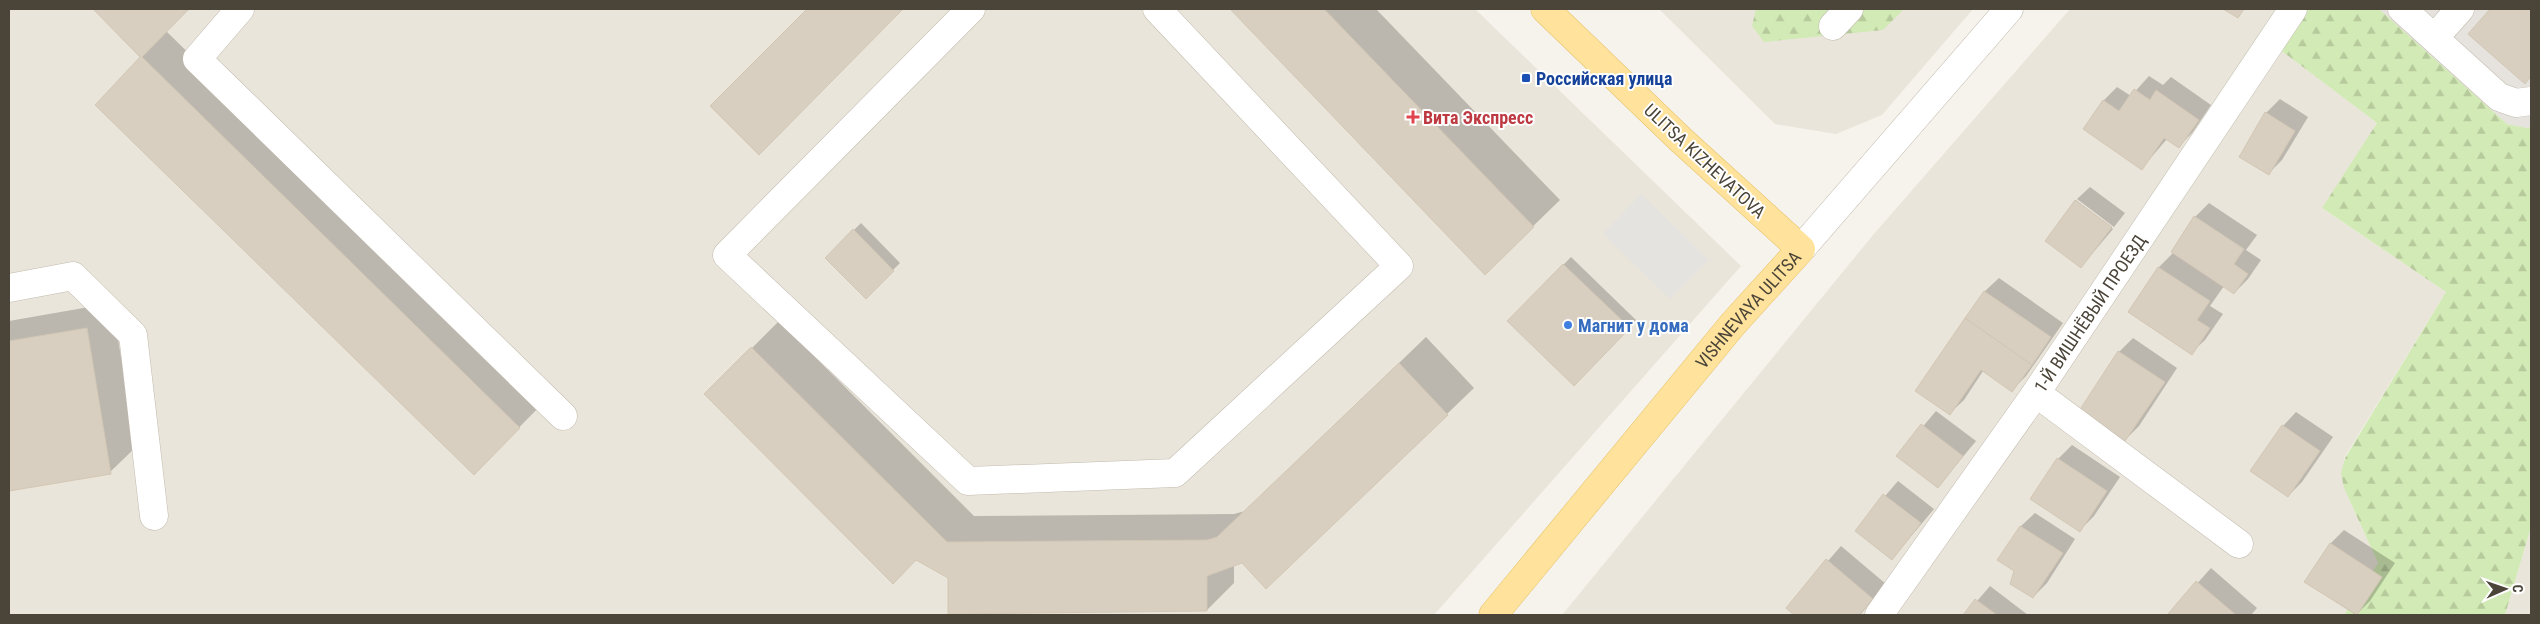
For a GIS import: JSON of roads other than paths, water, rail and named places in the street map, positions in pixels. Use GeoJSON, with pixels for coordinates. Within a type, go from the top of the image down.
{"type":"FeatureCollection","features":[{"type":"Feature","properties":{"kind":"main road","name":"ULITSA KIZHEVATOVA"},"geometry":{"type":"LineString","coordinates":[[1545,9],[1680,139],[1801,249]]}},
{"type":"Feature","properties":{"kind":"main road","name":"VISHNEVAYA ULITSA"},"geometry":{"type":"LineString","coordinates":[[1493,615],[1733,324],[1801,249]]}},
{"type":"Feature","properties":{"kind":"street"},"geometry":{"type":"LineString","coordinates":[[240,9],[198,59],[563,416]]}},
{"type":"Feature","properties":{"kind":"street"},"geometry":{"type":"LineString","coordinates":[[971,9],[727,255],[968,481],[1175,474],[1399,266],[1157,9]]}},
{"type":"Feature","properties":{"kind":"street","name":"VISHNEVAYA ULITSA"},"geometry":{"type":"LineString","coordinates":[[1801,249],[2009,9]]}},
{"type":"Feature","properties":{"kind":"street","name":"1-Й ВИШНЁВЫЙ ПРОЕЗД"},"geometry":{"type":"LineString","coordinates":[[1879,615],[2036,393],[2293,9]]}},
{"type":"Feature","properties":{"kind":"street"},"geometry":{"type":"LineString","coordinates":[[2402,9],[2499,97],[2516,103],[2531,101]]}},
{"type":"Feature","properties":{"kind":"street"},"geometry":{"type":"LineString","coordinates":[[2435,37],[2460,9]]}},
{"type":"Feature","properties":{"kind":"street"},"geometry":{"type":"LineString","coordinates":[[9,288],[73,276],[133,335],[154,516]]}},
{"type":"Feature","properties":{"kind":"street"},"geometry":{"type":"LineString","coordinates":[[2036,393],[2240,544]]}},
{"type":"Feature","properties":{"kind":"place","name":"Российская улица"},"geometry":{"type":"Point","coordinates":[1526,78]}},
{"type":"Feature","properties":{"kind":"place","name":"Вита Экспресс"},"geometry":{"type":"Point","coordinates":[1413,117]}},
{"type":"Feature","properties":{"kind":"place","name":"Магнит у дома"},"geometry":{"type":"Point","coordinates":[1568,325]}}]}
